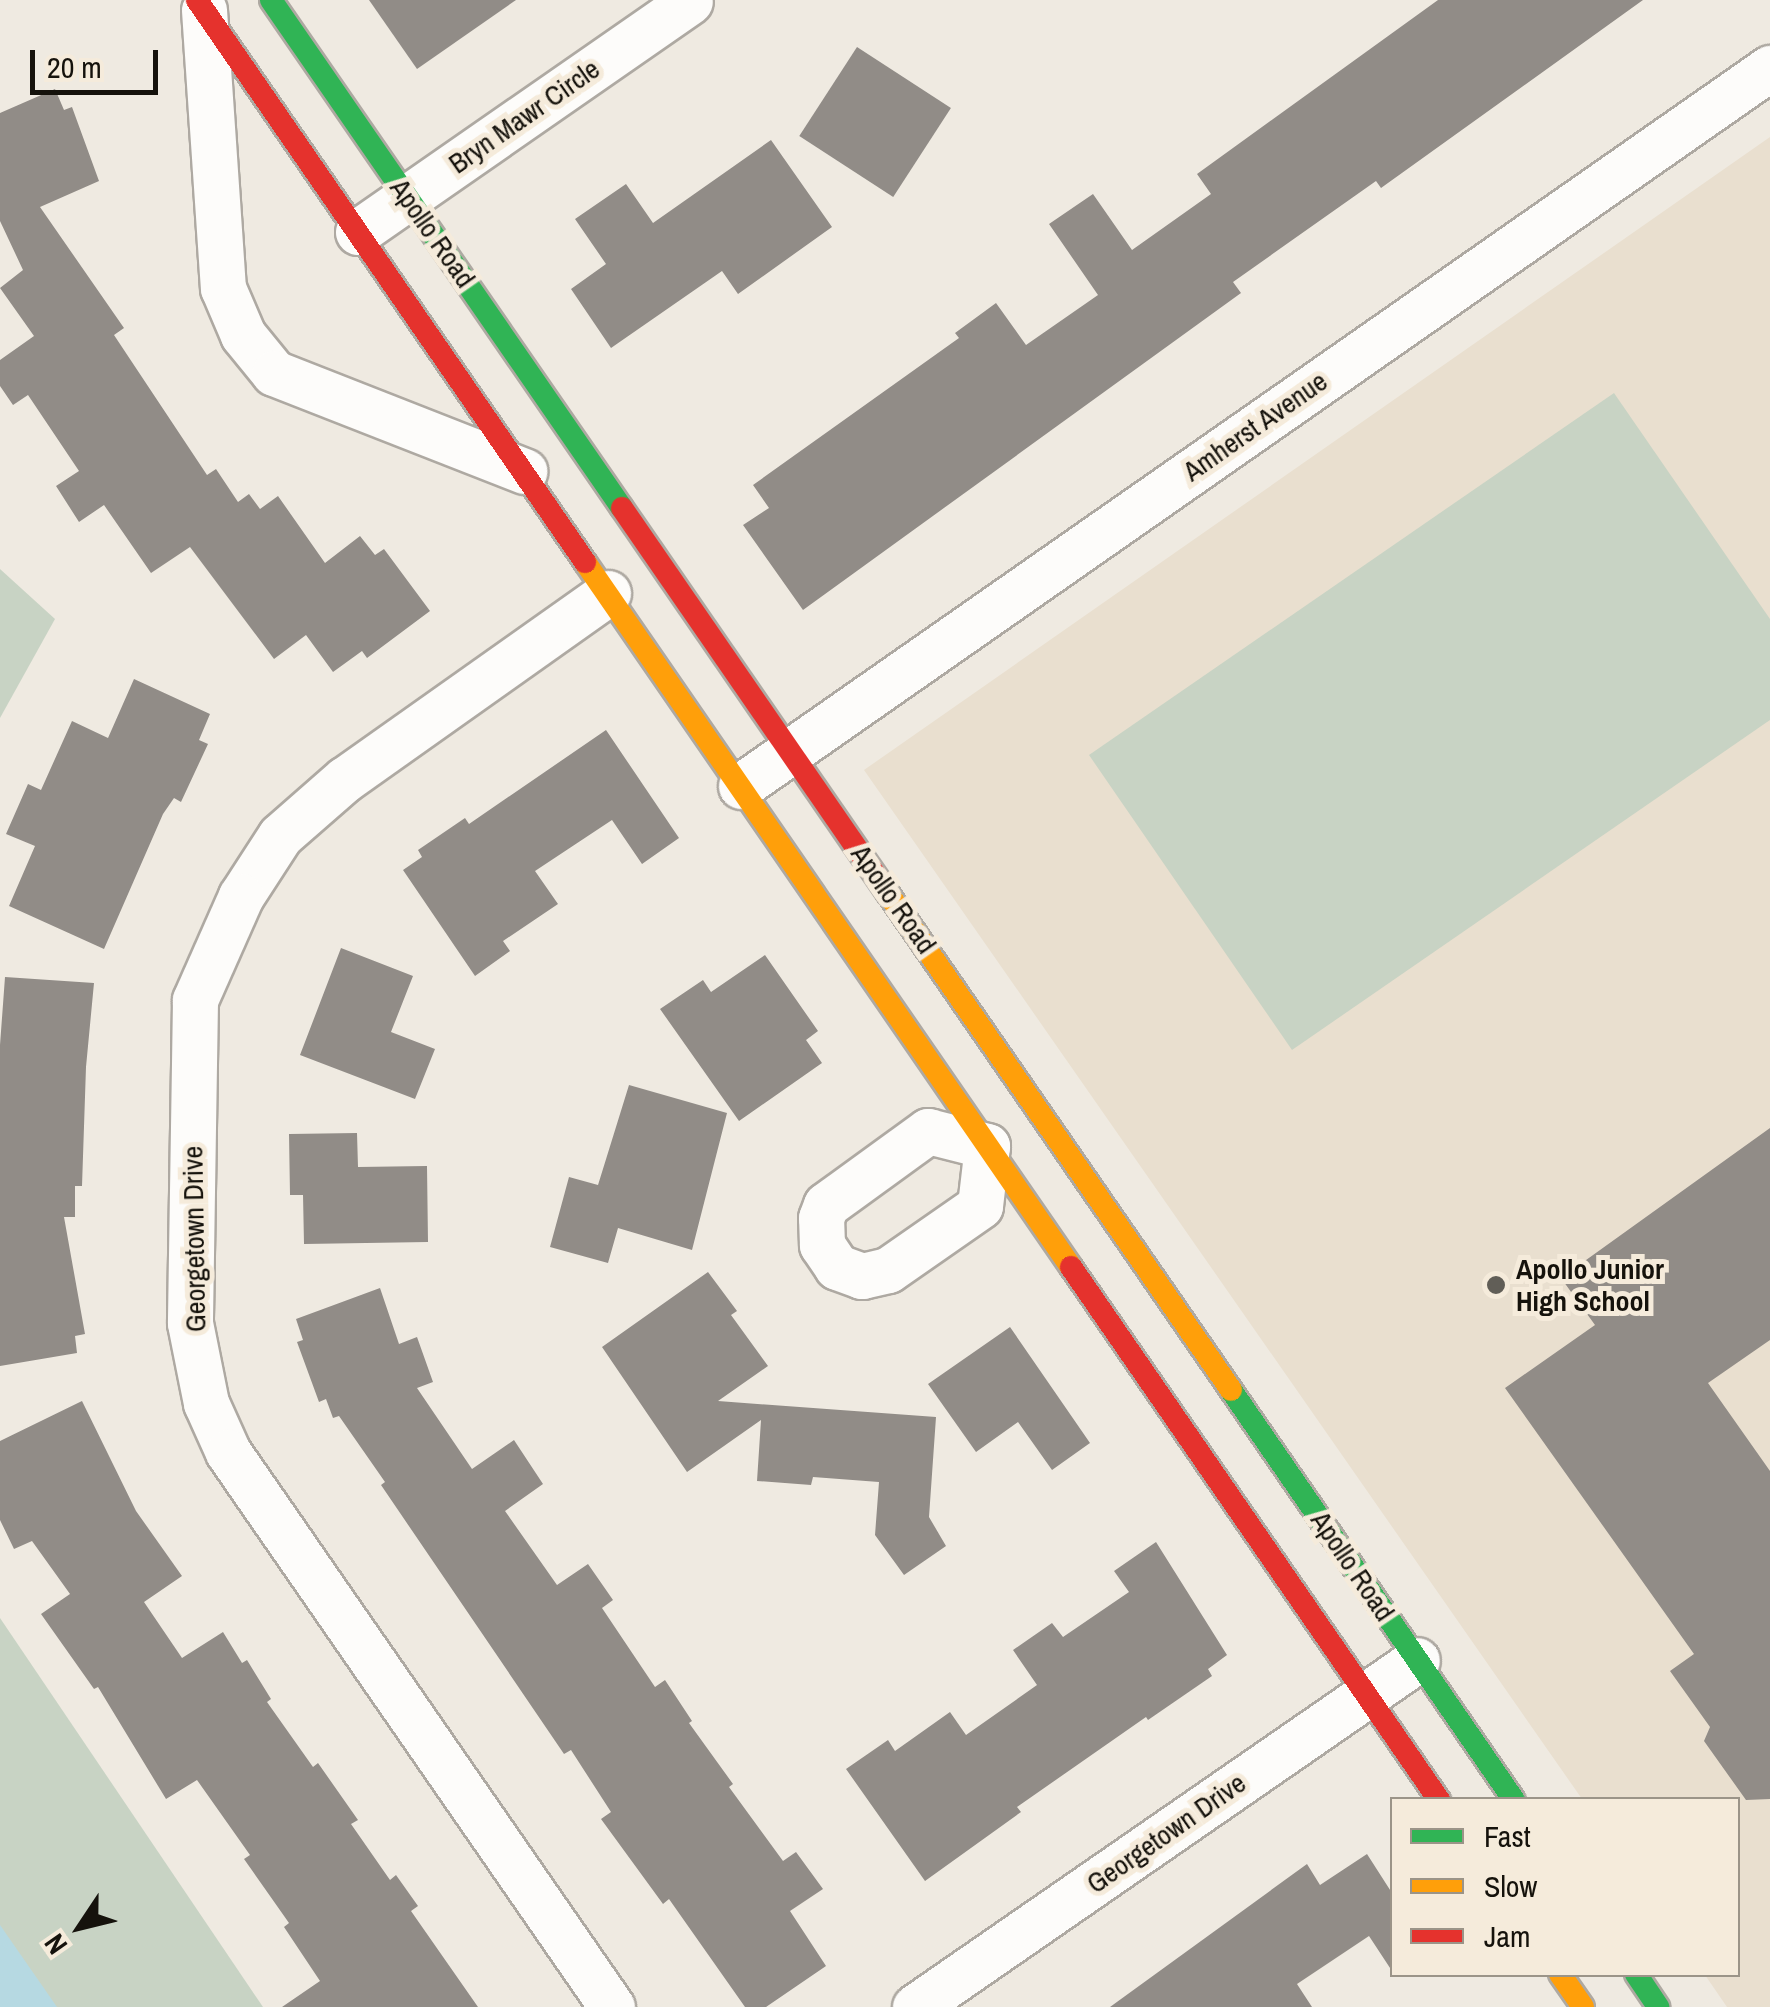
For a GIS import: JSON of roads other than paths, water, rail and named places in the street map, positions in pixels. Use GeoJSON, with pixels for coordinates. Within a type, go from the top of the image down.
{"type":"FeatureCollection","features":[{"type":"Feature","properties":{"kind":"street","name":"Apollo Road"},"geometry":{"type":"LineString","coordinates":[[271,0],[1512,1797]]}},
{"type":"Feature","properties":{"kind":"street","name":"Bryn Mawr Circle"},"geometry":{"type":"LineString","coordinates":[[358,232],[690,1]]}},
{"type":"Feature","properties":{"kind":"street"},"geometry":{"type":"LineString","coordinates":[[201,5],[1437,1797]]}},
{"type":"Feature","properties":{"kind":"street"},"geometry":{"type":"LineString","coordinates":[[201,5],[223,288],[242,335],[274,373],[524,471]]}},
{"type":"Feature","properties":{"kind":"street","name":"Amherst Avenue"},"geometry":{"type":"LineString","coordinates":[[742,786],[1770,68]]}},
{"type":"Feature","properties":{"kind":"street","name":"Georgetown Drive"},"geometry":{"type":"LineString","coordinates":[[608,592],[344,779],[280,836],[241,896],[195,1000],[190,1323],[206,1403],[228,1452],[612,2007]]}},
{"type":"Feature","properties":{"kind":"street"},"geometry":{"type":"LineString","coordinates":[[986,1146],[1039,1107]]}},
{"type":"Feature","properties":{"kind":"street","name":"Georgetown Drive"},"geometry":{"type":"LineString","coordinates":[[915,2007],[1417,1660]]}},
{"type":"Feature","properties":{"kind":"street"},"geometry":{"type":"LineString","coordinates":[[1562,1977],[1583,2007]]}},
{"type":"Feature","properties":{"kind":"street"},"geometry":{"type":"LineString","coordinates":[[1638,1977],[1658,2007]]}},
{"type":"Feature","properties":{"kind":"water"},"geometry":{"type":"Polygon","coordinates":[[[0,1925],[57,2007],[0,2007],[0,1925]]]}},
{"type":"Feature","properties":{"kind":"place","name":"Apollo Junior High School"},"geometry":{"type":"Point","coordinates":[1496,1285]}}]}
